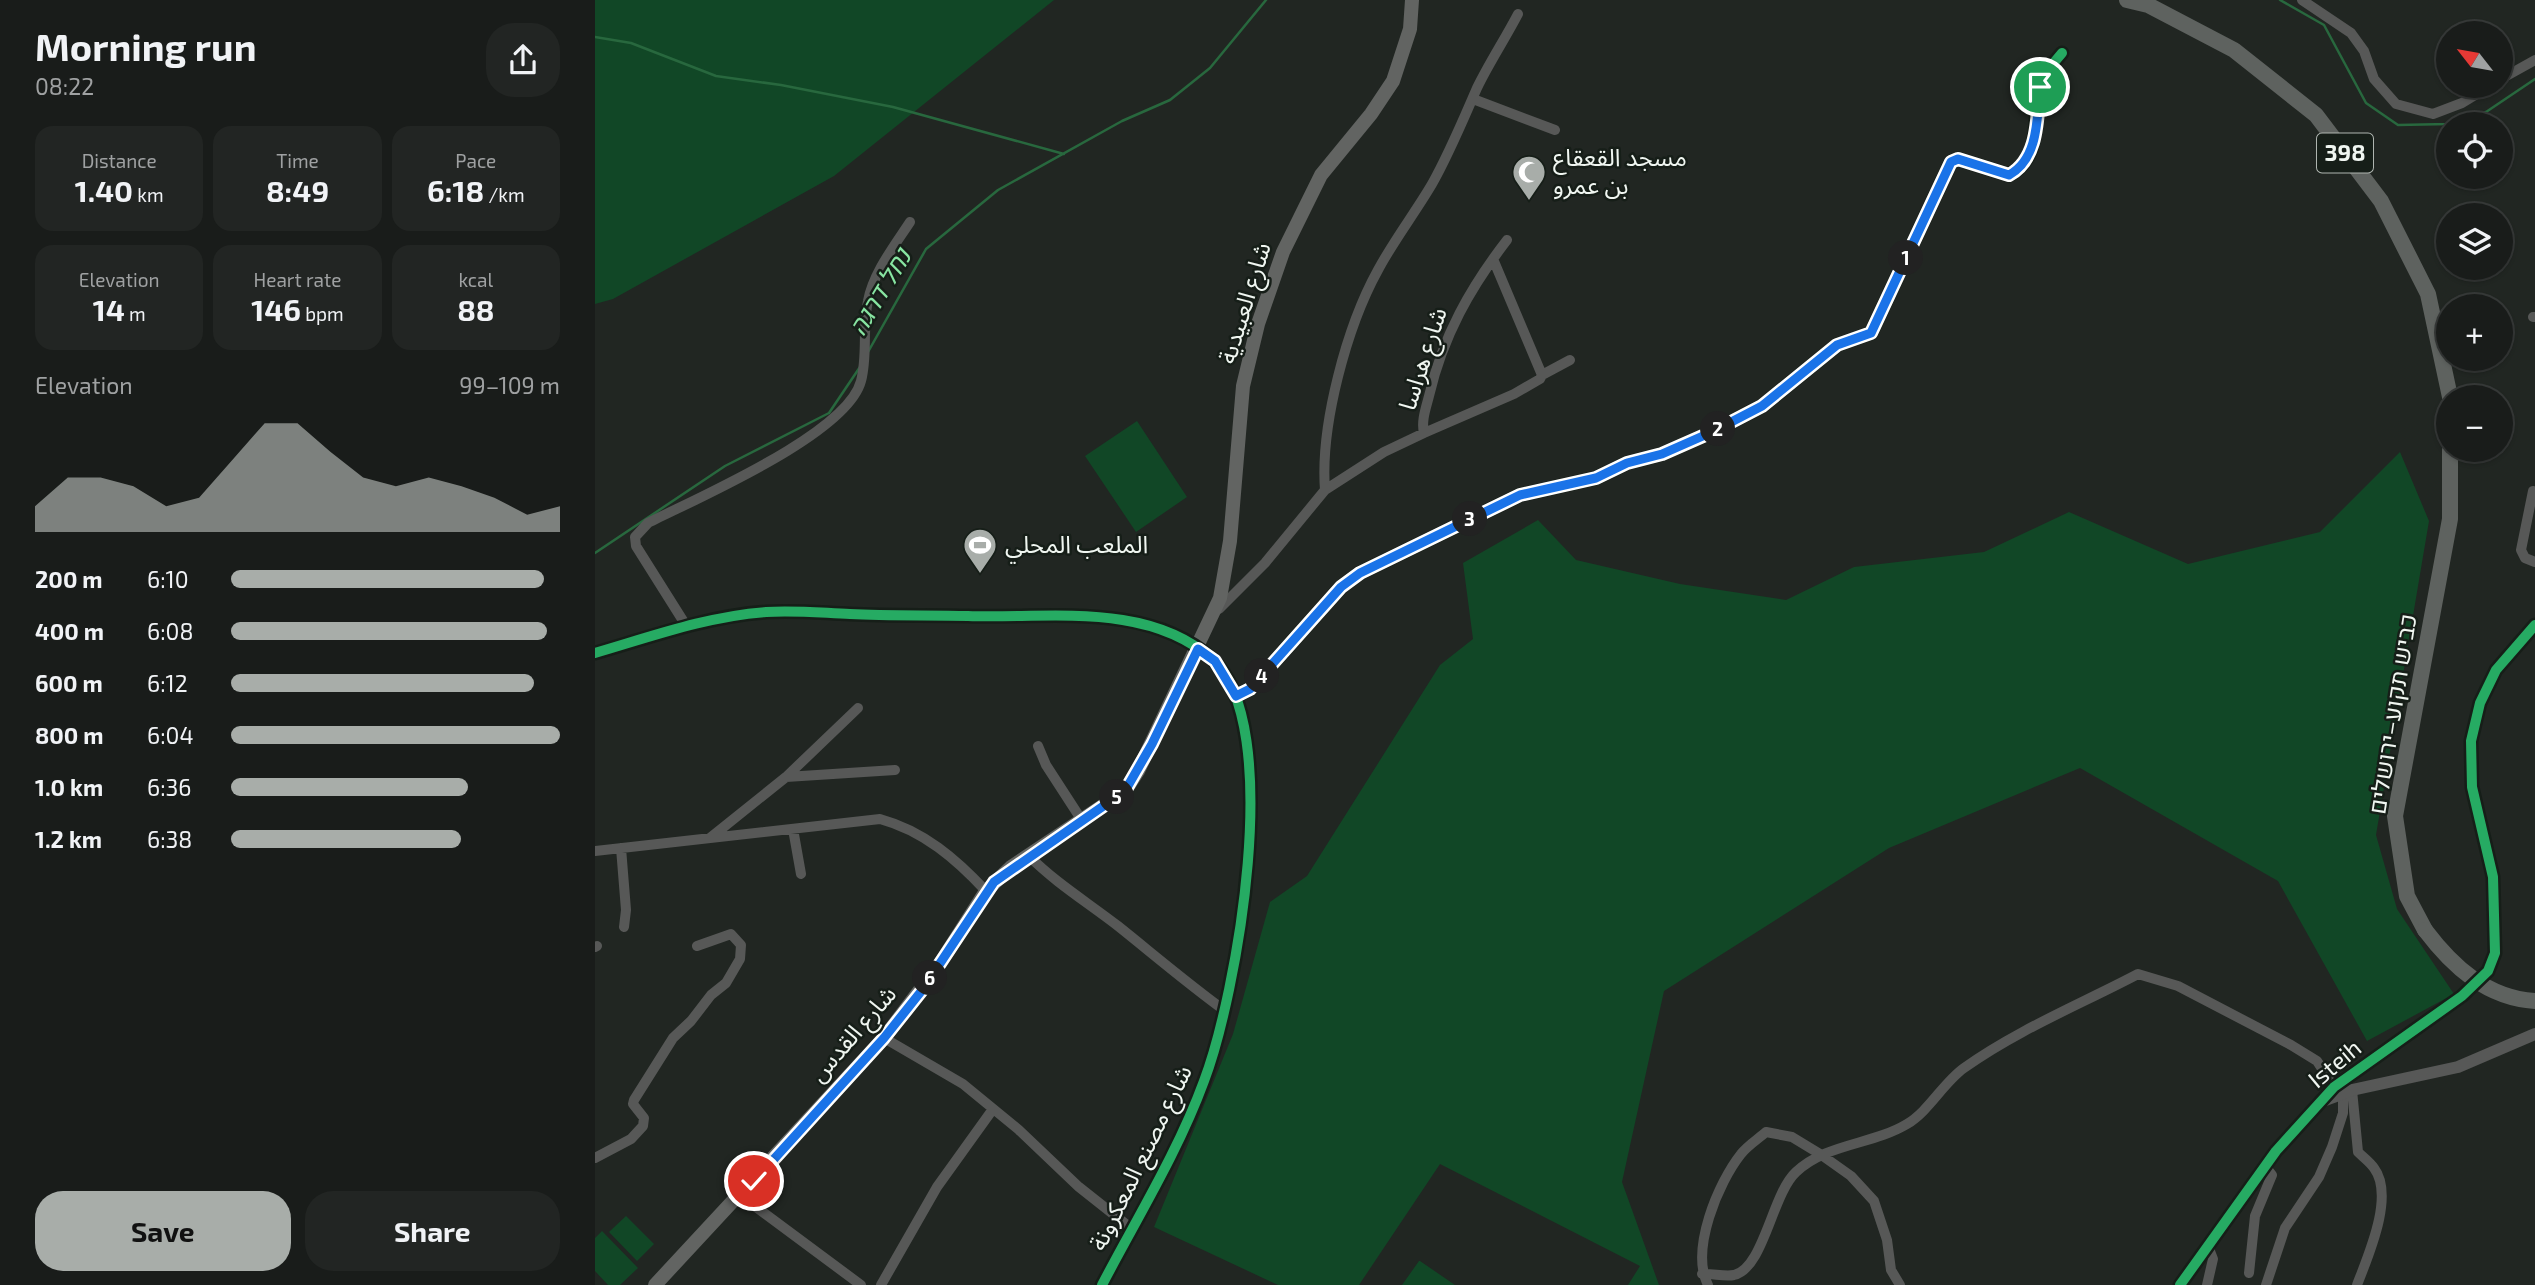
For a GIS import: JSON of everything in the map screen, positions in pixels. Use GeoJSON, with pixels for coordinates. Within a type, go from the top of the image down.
{"type":"FeatureCollection","features":[{"type":"Feature","properties":{"kind":"main road","name":"شارع العبيدية"},"geometry":{"type":"LineString","coordinates":[[1198,649],[1225,577],[1243,387],[1258,324],[1283,252],[1321,175],[1371,114],[1393,81],[1410,29],[1412,0]]}},
{"type":"Feature","properties":{"kind":"main road","name":"398"},"geometry":{"type":"LineString","coordinates":[[2127,0],[2148,5],[2234,50],[2316,115],[2381,201],[2428,293],[2447,385]]}},
{"type":"Feature","properties":{"kind":"main road","name":"כביש תקוע–ירושלים"},"geometry":{"type":"LineString","coordinates":[[2450,462],[2450,519],[2395,816],[2407,896],[2425,930],[2450,961],[2486,988],[2505,997],[2535,1002]]}},
{"type":"Feature","properties":{"kind":"main road","name":"شارع القدس"},"geometry":{"type":"LineString","coordinates":[[655,1285],[741,1196],[884,1038],[935,971],[986,891],[1028,856],[1125,791],[1152,744],[1198,649]]}},
{"type":"Feature","properties":{"kind":"street"},"geometry":{"type":"LineString","coordinates":[[2302,0],[2351,33],[2364,51],[2374,79],[2396,104],[2433,114],[2470,98]]}},
{"type":"Feature","properties":{"kind":"street"},"geometry":{"type":"LineString","coordinates":[[1325,490],[1328,443],[1348,337],[1378,270],[1431,186],[1518,14]]}},
{"type":"Feature","properties":{"kind":"street"},"geometry":{"type":"LineString","coordinates":[[1236,696],[1250,689],[1341,587],[1360,573],[1520,495],[1596,478],[1627,463],[1662,454],[1712,432],[1762,406],[1837,345],[1871,333],[1951,162],[1958,159],[2009,175],[2023,163],[2037,128],[2040,87],[2062,53]]}},
{"type":"Feature","properties":{"kind":"street"},"geometry":{"type":"LineString","coordinates":[[2513,72],[2535,60]]}},
{"type":"Feature","properties":{"kind":"street"},"geometry":{"type":"LineString","coordinates":[[1473,99],[1555,130]]}},
{"type":"Feature","properties":{"kind":"street"},"geometry":{"type":"LineString","coordinates":[[687,627],[636,546],[635,537],[648,523],[803,442],[844,408],[861,383],[867,302],[872,287],[911,222]]}},
{"type":"Feature","properties":{"kind":"street","name":"شارع هراسا"},"geometry":{"type":"LineString","coordinates":[[1213,614],[1265,563],[1325,490],[1384,452],[1424,433],[1429,397],[1445,341],[1464,301],[1507,240]]}},
{"type":"Feature","properties":{"kind":"street"},"geometry":{"type":"LineString","coordinates":[[1493,259],[1542,374]]}},
{"type":"Feature","properties":{"kind":"street"},"geometry":{"type":"LineString","coordinates":[[1424,433],[1514,394],[1537,382],[1542,374],[1570,360]]}},
{"type":"Feature","properties":{"kind":"street"},"geometry":{"type":"LineString","coordinates":[[2533,491],[2521,550],[2525,558],[2535,562]]}},
{"type":"Feature","properties":{"kind":"street","name":"شارع مصنع المعكرونة"},"geometry":{"type":"LineString","coordinates":[[595,653],[687,627],[766,612],[1069,615],[1134,623],[1162,631],[1215,661],[1236,696],[1244,720],[1249,759],[1243,926],[1224,1010],[1195,1103],[1102,1285]]}},
{"type":"Feature","properties":{"kind":"street","name":"Isteih"},"geometry":{"type":"LineString","coordinates":[[2180,1285],[2265,1166],[2322,1101],[2343,1090],[2462,996],[2488,971],[2495,953],[2493,877],[2472,787],[2472,741],[2480,703],[2496,670],[2535,625]]}},
{"type":"Feature","properties":{"kind":"street"},"geometry":{"type":"LineString","coordinates":[[707,840],[786,777],[858,708]]}},
{"type":"Feature","properties":{"kind":"street"},"geometry":{"type":"LineString","coordinates":[[1038,746],[1046,765],[1081,819]]}},
{"type":"Feature","properties":{"kind":"street"},"geometry":{"type":"LineString","coordinates":[[786,777],[895,770]]}},
{"type":"Feature","properties":{"kind":"street"},"geometry":{"type":"LineString","coordinates":[[595,851],[880,820],[903,825],[962,866],[986,891]]}},
{"type":"Feature","properties":{"kind":"street"},"geometry":{"type":"LineString","coordinates":[[793,829],[801,874]]}},
{"type":"Feature","properties":{"kind":"street"},"geometry":{"type":"LineString","coordinates":[[621,848],[626,910],[624,927]]}},
{"type":"Feature","properties":{"kind":"street"},"geometry":{"type":"LineString","coordinates":[[1028,856],[1054,882],[1118,926],[1161,965],[1224,1010]]}},
{"type":"Feature","properties":{"kind":"street"},"geometry":{"type":"LineString","coordinates":[[595,1158],[638,1134],[644,1118],[632,1104],[633,1100],[673,1038],[691,1021],[711,995],[726,983],[740,959],[741,945],[731,934],[697,946]]}},
{"type":"Feature","properties":{"kind":"street"},"geometry":{"type":"LineString","coordinates":[[1702,1274],[1735,1275],[1743,1270],[1767,1235],[1775,1204],[1784,1187],[1795,1173],[1820,1154],[1879,1138],[1910,1123],[1963,1068],[2138,974],[2178,986],[2291,1045],[2317,1061],[2343,1090],[2358,1152],[2375,1169],[2381,1187],[2376,1236],[2357,1285]]}},
{"type":"Feature","properties":{"kind":"street"},"geometry":{"type":"LineString","coordinates":[[2343,1090],[2458,1067],[2535,1034]]}},
{"type":"Feature","properties":{"kind":"street"},"geometry":{"type":"LineString","coordinates":[[884,1038],[946,1071],[993,1108],[1079,1187],[1132,1228]]}},
{"type":"Feature","properties":{"kind":"street"},"geometry":{"type":"LineString","coordinates":[[2266,1285],[2285,1228],[2319,1177],[2332,1147],[2343,1113],[2343,1090]]}},
{"type":"Feature","properties":{"kind":"street"},"geometry":{"type":"LineString","coordinates":[[881,1285],[937,1187],[993,1108]]}},
{"type":"Feature","properties":{"kind":"street"},"geometry":{"type":"LineString","coordinates":[[1708,1285],[1702,1274],[1702,1238],[1713,1206],[1741,1153],[1766,1132],[1793,1137],[1820,1154],[1851,1176],[1874,1201],[1887,1240],[1891,1270],[1900,1285]]}},
{"type":"Feature","properties":{"kind":"street"},"geometry":{"type":"LineString","coordinates":[[2249,1273],[2255,1216],[2271,1175],[2265,1166]]}},
{"type":"Feature","properties":{"kind":"street"},"geometry":{"type":"LineString","coordinates":[[741,1196],[862,1285]]}},
{"type":"Feature","properties":{"kind":"street"},"geometry":{"type":"LineString","coordinates":[[2207,1285],[2213,1259],[2208,1246]]}},
{"type":"Feature","properties":{"kind":"green space"},"geometry":{"type":"Polygon","coordinates":[[[595,0],[1054,0],[834,176],[613,299],[595,304],[595,0]]]}},
{"type":"Feature","properties":{"kind":"green space"},"geometry":{"type":"Polygon","coordinates":[[[1137,421],[1187,497],[1136,532],[1085,456],[1137,421]]]}},
{"type":"Feature","properties":{"kind":"green space"},"geometry":{"type":"Polygon","coordinates":[[[2400,452],[2429,521],[2376,835],[2397,909],[2454,994],[2367,1041],[2278,881],[2080,768],[1889,848],[1664,991],[1622,1182],[1659,1285],[1628,1285],[1640,1266],[1440,1164],[1359,1285],[1278,1285],[1154,1227],[1233,1034],[1270,902],[1307,876],[1440,665],[1473,639],[1463,563],[1538,520],[1576,560],[1680,584],[1786,600],[1854,567],[1984,552],[2069,512],[2188,564],[2320,532],[2400,452]]]}},
{"type":"Feature","properties":{"kind":"green space"},"geometry":{"type":"Polygon","coordinates":[[[626,1216],[654,1244],[637,1261],[609,1232],[626,1216]]]}},
{"type":"Feature","properties":{"kind":"green space"},"geometry":{"type":"Polygon","coordinates":[[[602,1231],[638,1268],[620,1285],[608,1285],[595,1271],[595,1238],[602,1231]]]}},
{"type":"Feature","properties":{"kind":"green space"},"geometry":{"type":"Polygon","coordinates":[[[1420,1261],[1455,1285],[1402,1285],[1420,1261]]]}},
{"type":"Feature","properties":{"kind":"waterway","name":"נחל דרגה"},"geometry":{"type":"LineString","coordinates":[[868,352],[926,249],[998,190],[1122,121],[1170,100],[1210,68],[1266,0]]}},
{"type":"Feature","properties":{"kind":"waterway","name":"נחל דרגה"},"geometry":{"type":"LineString","coordinates":[[2280,0],[2324,25],[2366,103],[2398,125],[2436,124]]}},
{"type":"Feature","properties":{"kind":"waterway"},"geometry":{"type":"LineString","coordinates":[[595,37],[631,43],[716,76],[781,85],[893,107],[1064,154]]}},
{"type":"Feature","properties":{"kind":"waterway","name":"נחל דרגה"},"geometry":{"type":"LineString","coordinates":[[2486,112],[2535,79]]}},
{"type":"Feature","properties":{"kind":"waterway","name":"נחל דרגה"},"geometry":{"type":"LineString","coordinates":[[595,553],[725,466],[829,413],[860,367]]}},
{"type":"Feature","properties":{"kind":"cycle path"},"geometry":{"type":"LineString","coordinates":[[1236,696],[1250,689],[1341,587],[1360,573],[1520,495],[1596,478],[1627,463],[1662,454],[1712,432],[1762,406],[1837,345],[1871,333],[1951,162],[1958,159],[2009,175],[2028,157],[2035,134],[2041,85],[2062,53]]}},
{"type":"Feature","properties":{"kind":"cycle path"},"geometry":{"type":"LineString","coordinates":[[595,653],[723,618],[787,611],[879,615],[1095,617],[1158,628],[1186,641],[1212,659],[1234,693],[1246,741],[1250,799],[1248,863],[1240,928],[1217,1041],[1194,1107],[1170,1159],[1102,1285]]}},
{"type":"Feature","properties":{"kind":"cycle path"},"geometry":{"type":"LineString","coordinates":[[2180,1285],[2276,1151],[2334,1087],[2462,996],[2488,971],[2495,953],[2493,877],[2472,787],[2471,741],[2480,703],[2496,670],[2535,625]]}},
{"type":"Feature","properties":{"kind":"place","name":"مسجد القعقاع بن عمرو"},"geometry":{"type":"Point","coordinates":[1529,202]}},
{"type":"Feature","properties":{"kind":"place","name":"الملعب المحلي"},"geometry":{"type":"Point","coordinates":[980,575]}},
{"type":"Feature","properties":{"kind":"route"},"geometry":{"type":"LineString","coordinates":[[754,1181],[834,1089],[884,1038],[923,989],[994,882],[1011,867],[1125,791],[1152,744],[1198,649],[1215,661],[1236,696],[1250,689],[1341,587],[1360,573],[1520,495],[1596,478],[1627,463],[1662,454],[1762,406],[1837,345],[1871,333],[1951,162],[1958,159],[2009,175],[2017,171],[2034,140],[2039,117],[2040,87]]}}]}
